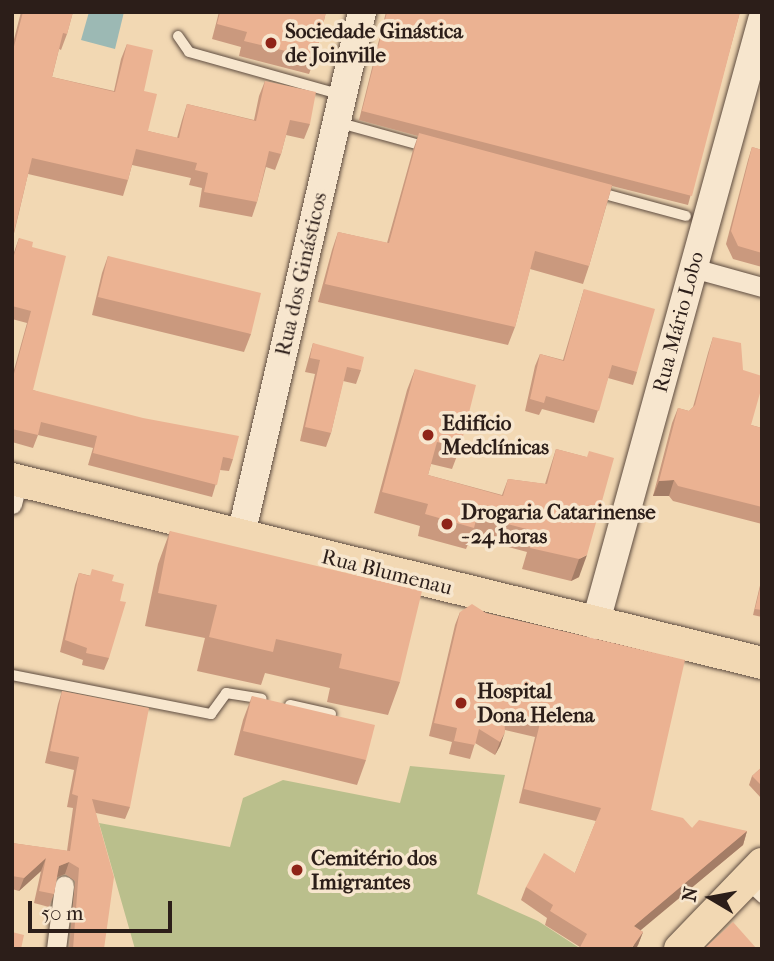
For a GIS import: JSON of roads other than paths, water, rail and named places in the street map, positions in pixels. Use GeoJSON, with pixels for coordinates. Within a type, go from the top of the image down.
{"type":"FeatureCollection","features":[{"type":"Feature","properties":{"kind":"main road","name":"Rua dos Ginásticos"},"geometry":{"type":"LineString","coordinates":[[241,535],[362,12]]}},
{"type":"Feature","properties":{"kind":"main road","name":"Rua Mário Lobo"},"geometry":{"type":"LineString","coordinates":[[595,625],[762,20]]}},
{"type":"Feature","properties":{"kind":"main road","name":"Rua Blumenau"},"geometry":{"type":"LineString","coordinates":[[14,488],[241,535],[595,625],[762,663]]}},
{"type":"Feature","properties":{"kind":"main road"},"geometry":{"type":"LineString","coordinates":[[680,949],[756,881]]}},
{"type":"Feature","properties":{"kind":"street"},"geometry":{"type":"LineString","coordinates":[[693,268],[762,287]]}},
{"type":"Feature","properties":{"kind":"street"},"geometry":{"type":"LineString","coordinates":[[56,949],[64,886]]}},
{"type":"Feature","properties":{"kind":"lane"},"geometry":{"type":"LineString","coordinates":[[178,36],[189,52],[444,151]]}},
{"type":"Feature","properties":{"kind":"lane"},"geometry":{"type":"LineString","coordinates":[[578,187],[685,216]]}},
{"type":"Feature","properties":{"kind":"lane"},"geometry":{"type":"LineString","coordinates":[[12,675],[211,713],[220,697],[235,693],[331,714]]}},
{"type":"Feature","properties":{"kind":"water"},"geometry":{"type":"Polygon","coordinates":[[[89,12],[124,12],[115,49],[81,40],[89,12]]]}},
{"type":"Feature","properties":{"kind":"place","name":"Sociedade Ginástica de Joinville"},"geometry":{"type":"Point","coordinates":[271,43]}},
{"type":"Feature","properties":{"kind":"place","name":"Edifício Medclínicas"},"geometry":{"type":"Point","coordinates":[428,435]}},
{"type":"Feature","properties":{"kind":"place","name":"Drogaria Catarinense - 24 horas"},"geometry":{"type":"Point","coordinates":[447,524]}},
{"type":"Feature","properties":{"kind":"place","name":"Hospital Dona Helena"},"geometry":{"type":"Point","coordinates":[461,703]}},
{"type":"Feature","properties":{"kind":"place","name":"Cemitério dos Imigrantes"},"geometry":{"type":"Point","coordinates":[297,870]}}]}
